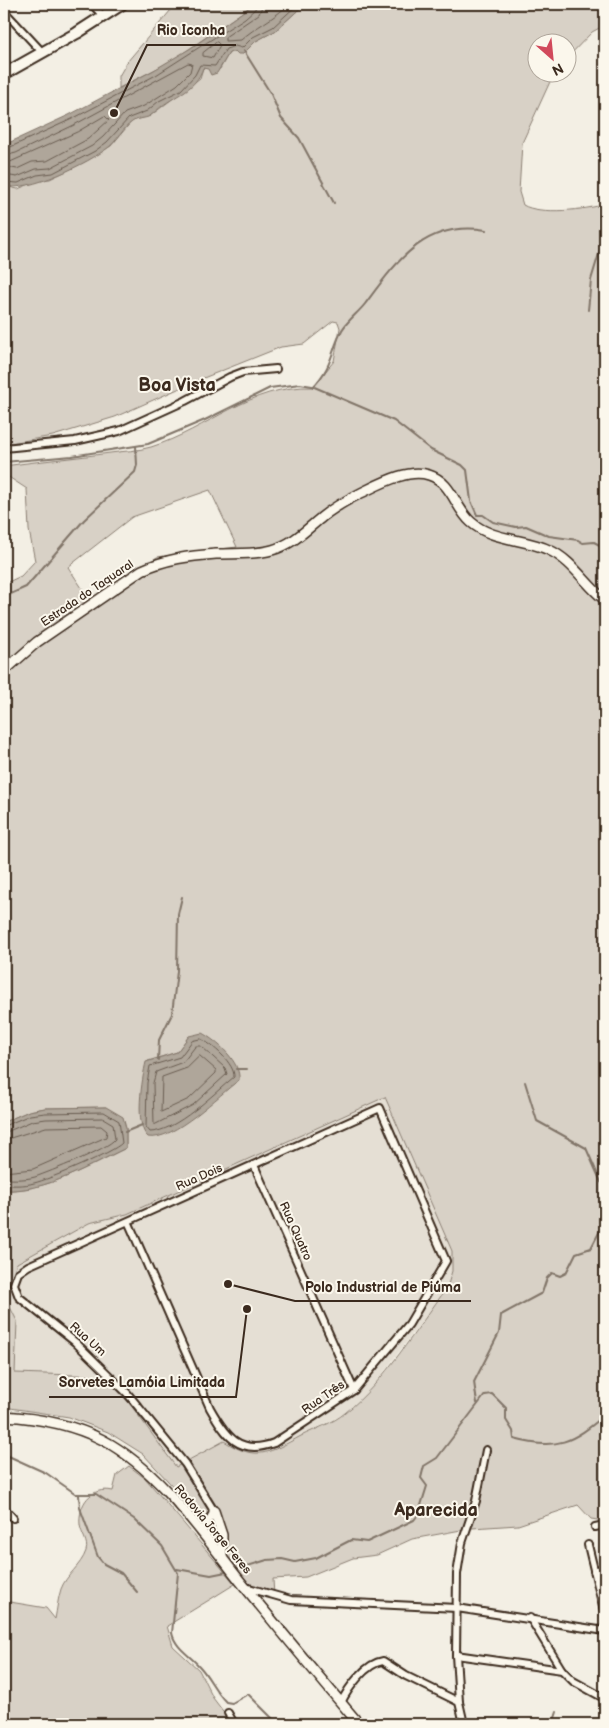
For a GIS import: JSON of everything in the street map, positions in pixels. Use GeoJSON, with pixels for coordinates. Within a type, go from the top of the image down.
{"type":"FeatureCollection","features":[{"type":"Feature","properties":{"kind":"main road"},"geometry":{"type":"LineString","coordinates":[[4,74],[104,18],[122,4]]}},
{"type":"Feature","properties":{"kind":"street"},"geometry":{"type":"LineString","coordinates":[[92,4],[104,18]]}},
{"type":"Feature","properties":{"kind":"street"},"geometry":{"type":"LineString","coordinates":[[4,11],[7,20],[43,53]]}},
{"type":"Feature","properties":{"kind":"street"},"geometry":{"type":"LineString","coordinates":[[4,448],[75,441],[119,431],[168,410],[230,377],[243,372],[276,369]]}},
{"type":"Feature","properties":{"kind":"street","name":"Estrada do Taquaral"},"geometry":{"type":"LineString","coordinates":[[5,666],[78,613],[142,570],[160,562],[179,558],[255,554],[273,550],[305,534],[339,505],[361,493],[414,474],[429,475],[441,481],[453,494],[464,513],[481,529],[552,550],[566,561],[605,600]]}},
{"type":"Feature","properties":{"kind":"street","name":"Rua Dois"},"geometry":{"type":"LineString","coordinates":[[28,1266],[380,1108]]}},
{"type":"Feature","properties":{"kind":"street","name":"Rua Três"},"geometry":{"type":"LineString","coordinates":[[128,1221],[210,1408],[223,1431],[232,1440],[252,1448],[264,1447],[274,1443],[321,1414],[354,1390],[408,1324],[446,1261],[380,1108]]}},
{"type":"Feature","properties":{"kind":"street","name":"Rua Quatro"},"geometry":{"type":"LineString","coordinates":[[254,1165],[354,1390]]}},
{"type":"Feature","properties":{"kind":"street","name":"Rua Um"},"geometry":{"type":"LineString","coordinates":[[28,1266],[15,1278],[14,1284],[19,1297],[75,1342],[127,1393],[185,1464],[214,1511]]}},
{"type":"Feature","properties":{"kind":"street","name":"Rodovia Jorge Feres"},"geometry":{"type":"LineString","coordinates":[[4,1416],[50,1421],[76,1428],[102,1440],[141,1467],[201,1532],[359,1724]]}},
{"type":"Feature","properties":{"kind":"street"},"geometry":{"type":"LineString","coordinates":[[464,1724],[459,1702],[456,1655],[459,1558],[476,1501],[486,1450]]}},
{"type":"Feature","properties":{"kind":"street"},"geometry":{"type":"LineString","coordinates":[[4,1508],[13,1518]]}},
{"type":"Feature","properties":{"kind":"street"},"geometry":{"type":"LineString","coordinates":[[201,1532],[214,1511]]}},
{"type":"Feature","properties":{"kind":"street"},"geometry":{"type":"LineString","coordinates":[[214,1511],[222,1535],[222,1557]]}},
{"type":"Feature","properties":{"kind":"street"},"geometry":{"type":"LineString","coordinates":[[595,1527],[605,1525]]}},
{"type":"Feature","properties":{"kind":"street"},"geometry":{"type":"LineString","coordinates":[[588,1545],[605,1615]]}},
{"type":"Feature","properties":{"kind":"street"},"geometry":{"type":"LineString","coordinates":[[594,1571],[605,1568]]}},
{"type":"Feature","properties":{"kind":"street"},"geometry":{"type":"LineString","coordinates":[[245,1586],[277,1597],[306,1602],[457,1608],[605,1631]]}},
{"type":"Feature","properties":{"kind":"street"},"geometry":{"type":"LineString","coordinates":[[530,1618],[562,1670],[573,1681],[604,1698]]}},
{"type":"Feature","properties":{"kind":"street"},"geometry":{"type":"LineString","coordinates":[[456,1655],[562,1670]]}},
{"type":"Feature","properties":{"kind":"street"},"geometry":{"type":"LineString","coordinates":[[341,1703],[352,1685],[375,1663],[383,1661],[406,1676],[459,1702]]}},
{"type":"Feature","properties":{"kind":"street"},"geometry":{"type":"LineString","coordinates":[[228,1713],[234,1724]]}},
{"type":"Feature","properties":{"kind":"shaded area"},"geometry":{"type":"Polygon","coordinates":[[[176,4],[254,4],[173,60],[119,88],[119,76],[127,62],[176,4]]]}},
{"type":"Feature","properties":{"kind":"shaded area"},"geometry":{"type":"Polygon","coordinates":[[[305,4],[605,4],[605,25],[592,32],[576,49],[576,32],[526,32],[526,82],[550,82],[522,143],[519,192],[523,205],[540,210],[575,210],[605,204],[605,1521],[591,1519],[578,1505],[518,1525],[472,1528],[412,1539],[377,1555],[353,1558],[306,1577],[273,1579],[274,1596],[258,1591],[257,1594],[180,1494],[143,1454],[108,1432],[69,1417],[4,1407],[4,1295],[4,1190],[20,1190],[51,1182],[82,1170],[126,1148],[126,1128],[106,1107],[45,1108],[29,1111],[4,1122],[4,677],[8,671],[4,666],[4,584],[21,576],[35,561],[29,530],[27,489],[4,474],[4,466],[151,447],[192,430],[249,400],[290,388],[313,387],[334,361],[340,328],[338,322],[333,321],[304,344],[281,347],[196,381],[115,417],[53,436],[4,444],[4,186],[18,189],[39,180],[50,179],[88,160],[111,146],[132,121],[150,116],[200,78],[203,68],[220,69],[229,53],[236,51],[243,54],[256,41],[275,31],[305,4]],[[210,490],[132,517],[68,567],[92,603],[157,557],[237,547],[210,490]],[[189,1036],[177,1052],[148,1061],[221,1093],[239,1080],[189,1036]],[[385,1097],[127,1214],[89,1223],[17,1263],[4,1295],[17,1321],[15,1373],[104,1376],[130,1404],[176,1467],[224,1441],[235,1448],[254,1453],[271,1451],[340,1417],[360,1400],[387,1370],[447,1288],[452,1271],[452,1251],[385,1097]]]}},
{"type":"Feature","properties":{"kind":"shaded area"},"geometry":{"type":"Polygon","coordinates":[[[385,1097],[452,1251],[452,1271],[447,1288],[370,1390],[344,1414],[280,1447],[261,1454],[245,1453],[224,1441],[176,1467],[130,1404],[104,1376],[15,1373],[17,1321],[4,1295],[17,1263],[89,1223],[127,1214],[385,1097]]]}},
{"type":"Feature","properties":{"kind":"shaded area"},"geometry":{"type":"Polygon","coordinates":[[[129,1466],[146,1479],[235,1584],[167,1626],[173,1646],[199,1670],[213,1698],[232,1723],[4,1724],[4,1601],[46,1608],[55,1619],[63,1584],[81,1561],[87,1548],[80,1525],[81,1510],[92,1494],[105,1490],[113,1491],[117,1475],[129,1466]]]}},
{"type":"Feature","properties":{"kind":"water"},"geometry":{"type":"Polygon","coordinates":[[[254,4],[305,4],[275,31],[256,41],[243,54],[238,54],[235,51],[229,53],[217,73],[211,75],[208,69],[203,68],[191,86],[150,116],[132,122],[100,154],[42,181],[14,187],[4,186],[4,145],[69,115],[154,70],[191,48],[254,4]]]}},
{"type":"Feature","properties":{"kind":"water"},"geometry":{"type":"Polygon","coordinates":[[[202,1033],[221,1047],[232,1059],[239,1073],[239,1080],[183,1125],[158,1137],[148,1137],[141,1123],[140,1112],[141,1090],[146,1062],[177,1052],[189,1036],[202,1033]]]}},
{"type":"Feature","properties":{"kind":"water"},"geometry":{"type":"Polygon","coordinates":[[[106,1107],[123,1117],[126,1128],[126,1148],[82,1170],[51,1182],[20,1190],[4,1190],[4,1122],[29,1111],[45,1108],[106,1107]]]}},
{"type":"Feature","properties":{"kind":"waterway"},"geometry":{"type":"LineString","coordinates":[[244,51],[271,94],[281,118],[299,138],[334,203]]}},
{"type":"Feature","properties":{"kind":"waterway"},"geometry":{"type":"LineString","coordinates":[[313,387],[325,372],[344,326],[401,259],[429,238],[446,231],[465,229],[486,230]]}},
{"type":"Feature","properties":{"kind":"waterway"},"geometry":{"type":"LineString","coordinates":[[588,310],[591,280],[605,234]]}},
{"type":"Feature","properties":{"kind":"waterway"},"geometry":{"type":"LineString","coordinates":[[4,462],[72,456],[148,444],[205,420],[270,388],[300,384],[312,386],[394,421],[431,450],[462,465],[467,470],[471,501],[477,515],[483,515],[493,522],[516,527],[526,526],[549,536],[578,540],[583,543],[594,542],[605,548]]}},
{"type":"Feature","properties":{"kind":"waterway"},"geometry":{"type":"LineString","coordinates":[[4,597],[26,587],[84,520],[135,472],[137,465],[136,446]]}},
{"type":"Feature","properties":{"kind":"waterway"},"geometry":{"type":"LineString","coordinates":[[158,1060],[159,1040],[172,1014],[177,971],[178,914],[182,897]]}},
{"type":"Feature","properties":{"kind":"waterway"},"geometry":{"type":"LineString","coordinates":[[236,1069],[247,1069]]}},
{"type":"Feature","properties":{"kind":"waterway"},"geometry":{"type":"LineString","coordinates":[[525,1082],[537,1121],[586,1148],[601,1182],[605,1186]]}},
{"type":"Feature","properties":{"kind":"waterway"},"geometry":{"type":"LineString","coordinates":[[125,1132],[142,1125]]}},
{"type":"Feature","properties":{"kind":"waterway"},"geometry":{"type":"LineString","coordinates":[[477,1403],[474,1382],[499,1333],[501,1315],[542,1293],[547,1278],[552,1273],[560,1276],[566,1273],[576,1253],[591,1248],[605,1221]]}},
{"type":"Feature","properties":{"kind":"waterway"},"geometry":{"type":"LineString","coordinates":[[238,1569],[267,1560],[282,1559],[295,1562],[316,1558],[351,1540],[367,1542],[414,1520],[418,1515],[427,1486],[421,1478],[424,1466],[437,1458],[485,1395],[492,1394],[506,1408],[506,1420],[513,1431],[514,1439],[529,1443],[553,1444],[564,1442],[583,1432],[605,1415]]}},
{"type":"Feature","properties":{"kind":"waterway"},"geometry":{"type":"LineString","coordinates":[[4,1454],[46,1473],[76,1494],[96,1494],[134,1519],[162,1546],[178,1573],[172,1633],[176,1643],[200,1667],[226,1702],[232,1703],[248,1694],[278,1724]]}},
{"type":"Feature","properties":{"kind":"waterway"},"geometry":{"type":"LineString","coordinates":[[79,1495],[80,1508],[98,1557],[104,1564],[121,1573],[137,1592]]}},
{"type":"Feature","properties":{"kind":"waterway"},"geometry":{"type":"LineString","coordinates":[[177,1569],[211,1575],[226,1572]]}},
{"type":"Feature","properties":{"kind":"waterway"},"geometry":{"type":"LineString","coordinates":[[553,1724],[557,1712]]}},
{"type":"Feature","properties":{"kind":"place","name":"Rio Iconha"},"geometry":{"type":"Point","coordinates":[114,113]}},
{"type":"Feature","properties":{"kind":"place","name":"Polo Industrial de Piúma"},"geometry":{"type":"Point","coordinates":[228,1284]}},
{"type":"Feature","properties":{"kind":"place","name":"Sorvetes Lamóia Limitada"},"geometry":{"type":"Point","coordinates":[247,1309]}},
{"type":"Feature","properties":{"kind":"district","name":"Boa Vista"},"geometry":{"type":"Point","coordinates":[177,385]}},
{"type":"Feature","properties":{"kind":"district","name":"Aparecida"},"geometry":{"type":"Point","coordinates":[436,1510]}}]}
